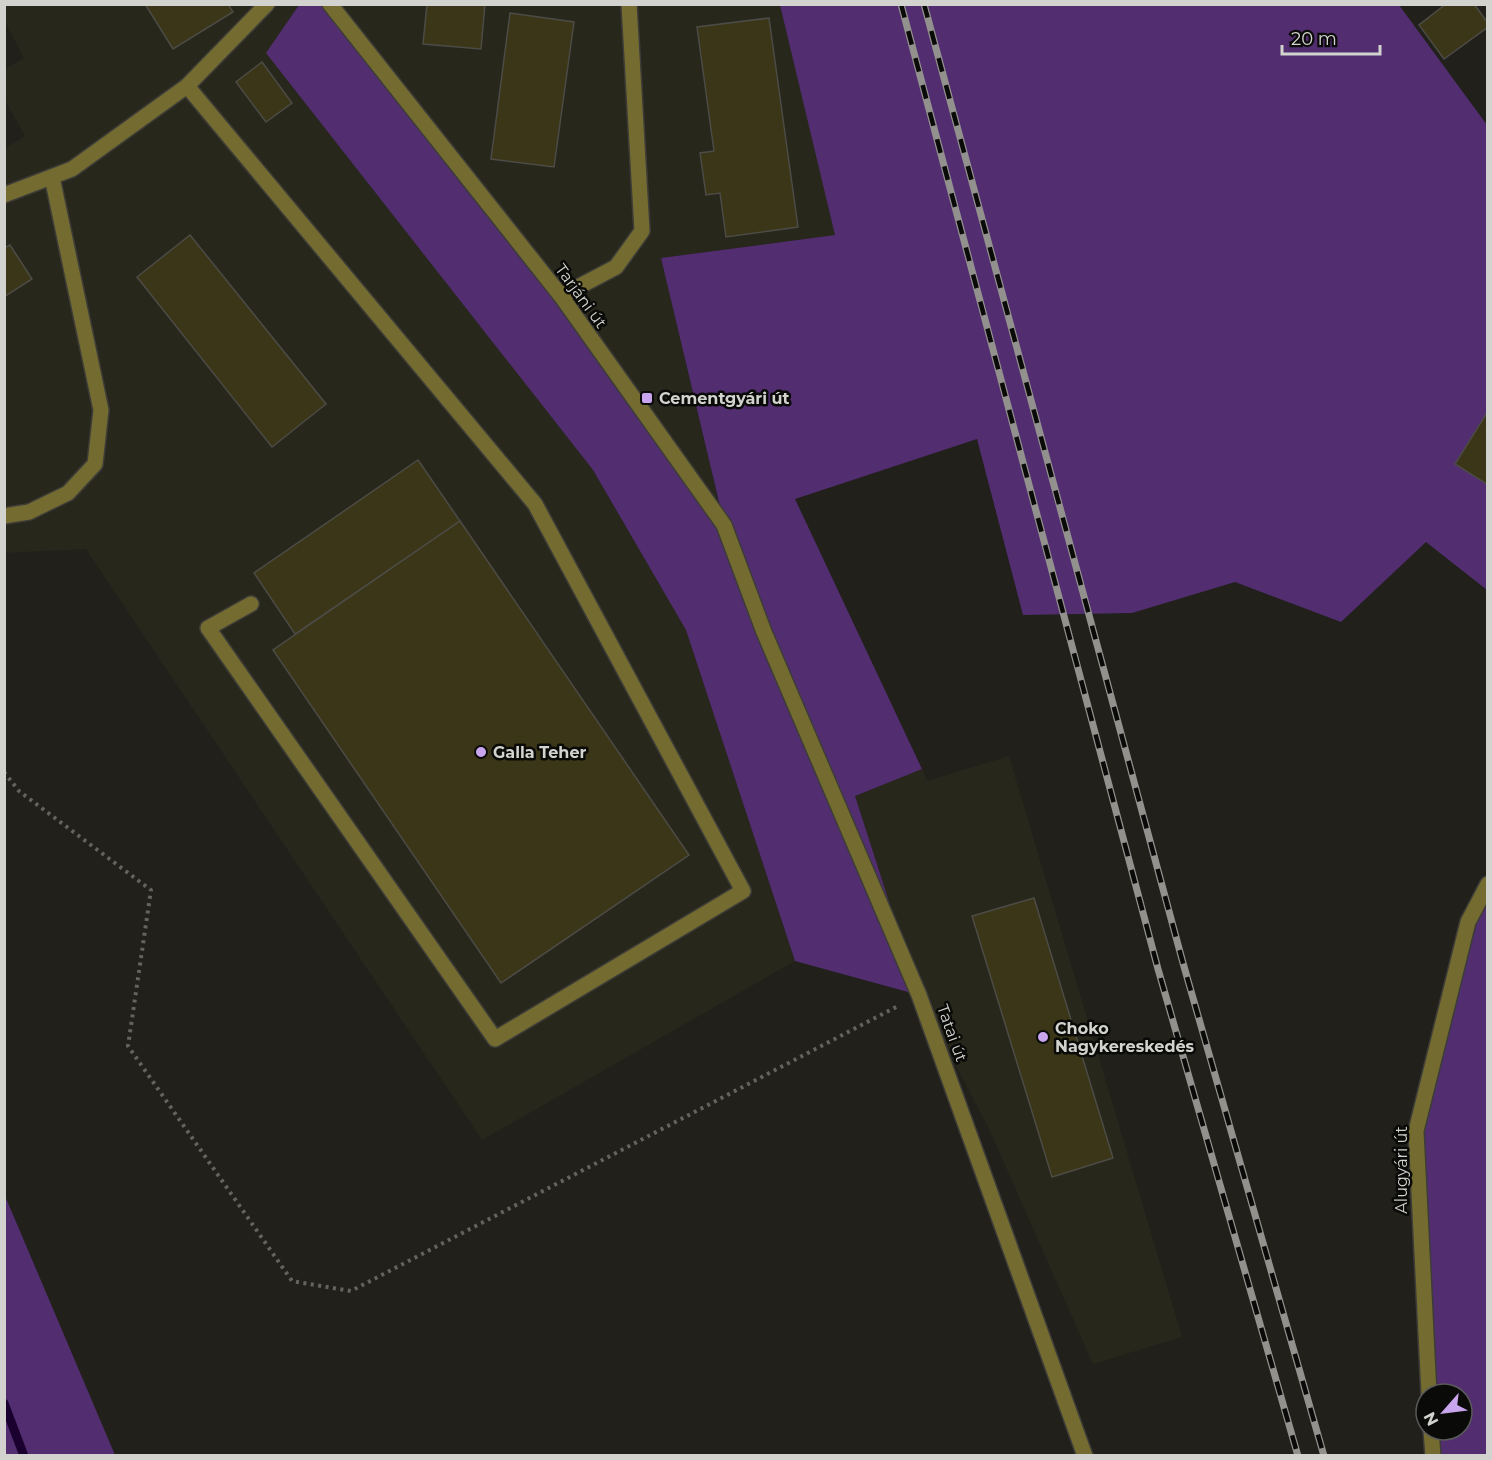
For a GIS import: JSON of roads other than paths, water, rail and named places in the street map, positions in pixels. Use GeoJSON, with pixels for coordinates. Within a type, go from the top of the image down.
{"type":"FeatureCollection","features":[{"type":"Feature","properties":{"kind":"street"},"geometry":{"type":"LineString","coordinates":[[4,195],[72,169],[187,86],[267,4]]}},
{"type":"Feature","properties":{"kind":"street","name":"Tarjáni út"},"geometry":{"type":"LineString","coordinates":[[330,4],[561,296],[724,525],[764,632]]}},
{"type":"Feature","properties":{"kind":"street"},"geometry":{"type":"LineString","coordinates":[[561,296],[616,267],[642,231],[629,4]]}},
{"type":"Feature","properties":{"kind":"street"},"geometry":{"type":"LineString","coordinates":[[187,86],[535,504],[743,891],[495,1039],[208,628],[250,604]]}},
{"type":"Feature","properties":{"kind":"street"},"geometry":{"type":"LineString","coordinates":[[4,516],[28,512],[68,493],[95,464],[101,410],[52,177]]}},
{"type":"Feature","properties":{"kind":"street","name":"Tatai út"},"geometry":{"type":"LineString","coordinates":[[764,632],[919,995],[1085,1455]]}},
{"type":"Feature","properties":{"kind":"street","name":"Alugyári út"},"geometry":{"type":"LineString","coordinates":[[1428,1382],[1416,1131],[1468,922],[1488,884]]}},
{"type":"Feature","properties":{"kind":"waterway"},"geometry":{"type":"LineString","coordinates":[[4,1403],[24,1456]]}},
{"type":"Feature","properties":{"kind":"railway"},"geometry":{"type":"LineString","coordinates":[[901,4],[1158,969],[1298,1456]]}},
{"type":"Feature","properties":{"kind":"railway"},"geometry":{"type":"LineString","coordinates":[[924,4],[1183,963],[1324,1456]]}},
{"type":"Feature","properties":{"kind":"place","name":"Cementgyári út"},"geometry":{"type":"Point","coordinates":[647,398]}},
{"type":"Feature","properties":{"kind":"place","name":"Galla Teher"},"geometry":{"type":"Point","coordinates":[481,752]}},
{"type":"Feature","properties":{"kind":"place","name":"Choko Nagykereskedés"},"geometry":{"type":"Point","coordinates":[1043,1037]}}]}
